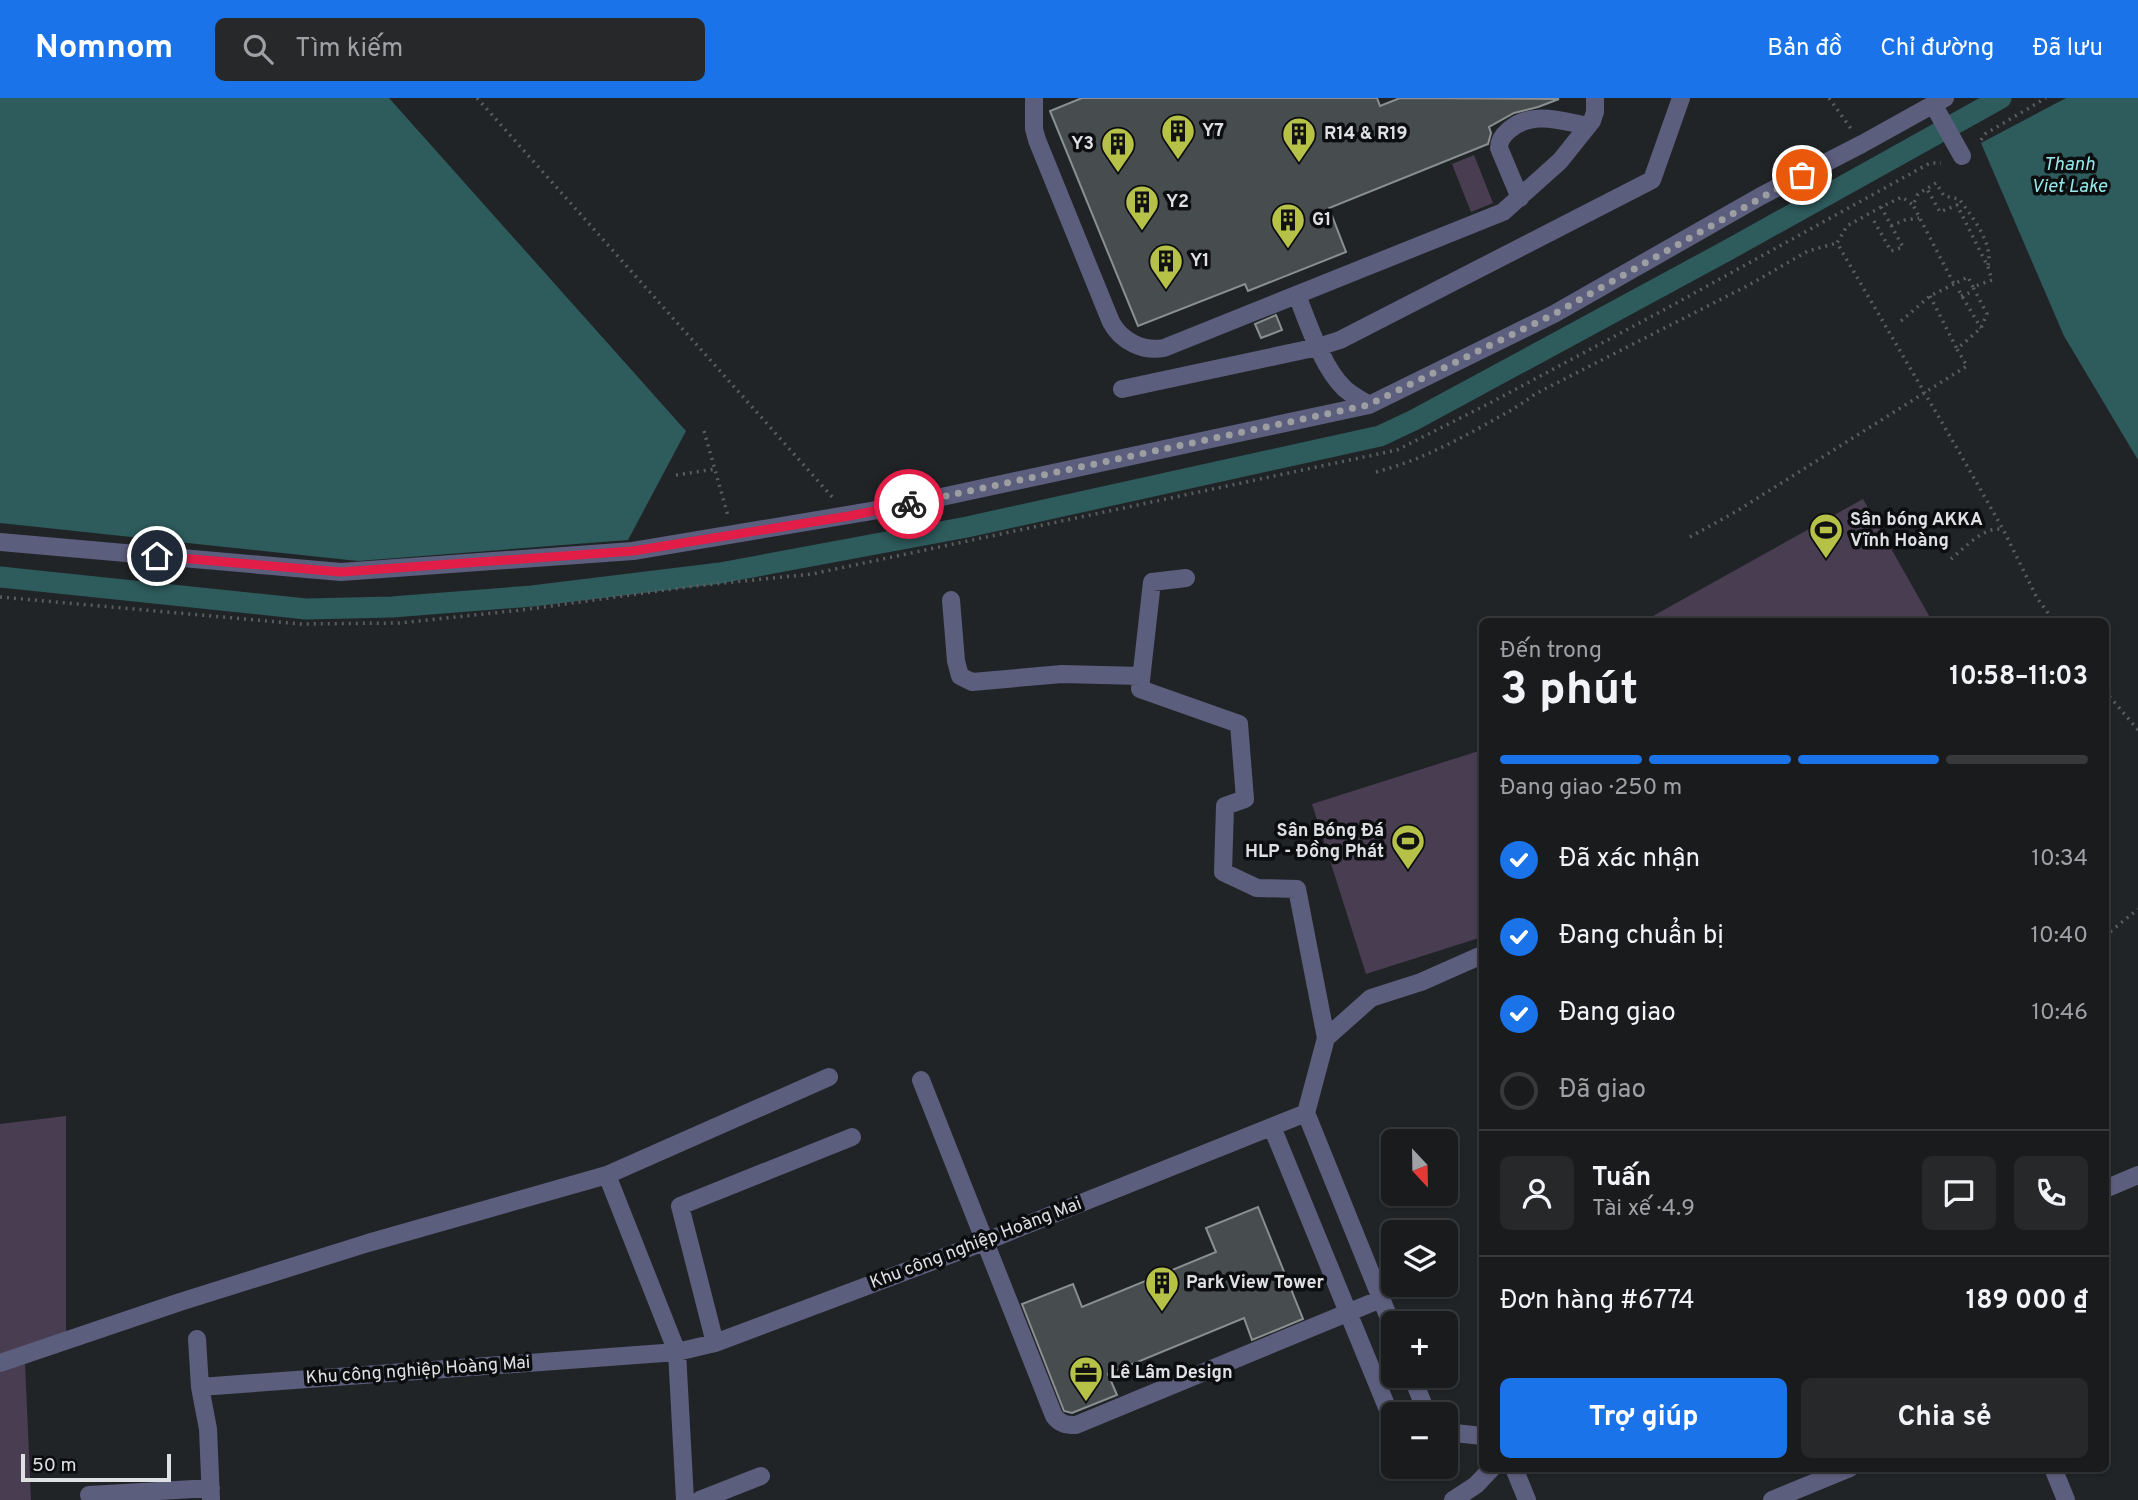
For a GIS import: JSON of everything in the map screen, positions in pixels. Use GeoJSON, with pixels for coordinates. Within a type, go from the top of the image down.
{"type":"FeatureCollection","features":[{"type":"Feature","properties":{"kind":"street"},"geometry":{"type":"LineString","coordinates":[[1034,98],[1034,129],[1037,140],[1111,322],[1123,338],[1152,351],[1503,212],[1560,161],[1588,126],[1595,112],[1595,98]]}},
{"type":"Feature","properties":{"kind":"street"},"geometry":{"type":"LineString","coordinates":[[1122,389],[1340,340],[1652,180],[1681,98]]}},
{"type":"Feature","properties":{"kind":"street"},"geometry":{"type":"LineString","coordinates":[[0,541],[341,572],[633,551],[849,516],[1368,405],[1554,314],[1761,196],[1938,104],[1962,156]]}},
{"type":"Feature","properties":{"kind":"street"},"geometry":{"type":"LineString","coordinates":[[1520,198],[1499,148],[1499,142],[1506,132],[1528,118],[1588,126]]}},
{"type":"Feature","properties":{"kind":"street"},"geometry":{"type":"LineString","coordinates":[[1297,295],[1318,347],[1344,388],[1368,405]]}},
{"type":"Feature","properties":{"kind":"street"},"geometry":{"type":"LineString","coordinates":[[1186,578],[1152,582],[1140,689],[1239,724],[1245,799],[1225,806],[1223,872],[1257,888],[1297,888],[1326,1038],[1306,1113],[1386,1311]]}},
{"type":"Feature","properties":{"kind":"street"},"geometry":{"type":"LineString","coordinates":[[951,600],[956,661],[960,677],[972,682],[1062,674],[1141,677]]}},
{"type":"Feature","properties":{"kind":"street"},"geometry":{"type":"LineString","coordinates":[[1326,1038],[1371,998],[1420,982],[1479,956]]}},
{"type":"Feature","properties":{"kind":"street"},"geometry":{"type":"LineString","coordinates":[[0,1363],[180,1302],[368,1243],[607,1175],[829,1077]]}},
{"type":"Feature","properties":{"kind":"street"},"geometry":{"type":"LineString","coordinates":[[921,1080],[1054,1416],[1066,1425],[1076,1425],[1381,1299]]}},
{"type":"Feature","properties":{"kind":"street","name":"Khu công nghiệp Hoàng Mai"},"geometry":{"type":"LineString","coordinates":[[200,1387],[677,1352],[715,1343],[984,1242],[1306,1113]]}},
{"type":"Feature","properties":{"kind":"street"},"geometry":{"type":"LineString","coordinates":[[1272,1127],[1385,1402]]}},
{"type":"Feature","properties":{"kind":"street"},"geometry":{"type":"LineString","coordinates":[[715,1343],[680,1206],[852,1137]]}},
{"type":"Feature","properties":{"kind":"street"},"geometry":{"type":"LineString","coordinates":[[607,1175],[677,1352],[685,1500]]}},
{"type":"Feature","properties":{"kind":"street"},"geometry":{"type":"LineString","coordinates":[[2109,1187],[2138,1175]]}},
{"type":"Feature","properties":{"kind":"street"},"geometry":{"type":"LineString","coordinates":[[89,1495],[211,1494],[208,1429],[200,1387],[197,1339]]}},
{"type":"Feature","properties":{"kind":"street"},"geometry":{"type":"LineString","coordinates":[[1458,1433],[1479,1436]]}},
{"type":"Feature","properties":{"kind":"street"},"geometry":{"type":"LineString","coordinates":[[1453,1500],[1476,1485],[1488,1472]]}},
{"type":"Feature","properties":{"kind":"street"},"geometry":{"type":"LineString","coordinates":[[1516,1472],[1527,1500]]}},
{"type":"Feature","properties":{"kind":"street"},"geometry":{"type":"LineString","coordinates":[[1772,1500],[1840,1472]]}},
{"type":"Feature","properties":{"kind":"street"},"geometry":{"type":"LineString","coordinates":[[2055,1472],[2066,1500]]}},
{"type":"Feature","properties":{"kind":"street"},"geometry":{"type":"LineString","coordinates":[[700,1500],[761,1476]]}},
{"type":"Feature","properties":{"kind":"path"},"geometry":{"type":"LineString","coordinates":[[477,98],[849,516]]}},
{"type":"Feature","properties":{"kind":"path"},"geometry":{"type":"LineString","coordinates":[[1829,98],[1862,144]]}},
{"type":"Feature","properties":{"kind":"path"},"geometry":{"type":"LineString","coordinates":[[1981,140],[1985,134],[2046,98]]}},
{"type":"Feature","properties":{"kind":"path"},"geometry":{"type":"LineString","coordinates":[[1913,205],[1917,194],[1936,183],[1944,196],[1959,199],[1978,225],[1991,256],[1988,267]]}},
{"type":"Feature","properties":{"kind":"path"},"geometry":{"type":"LineString","coordinates":[[1927,189],[1940,212],[1957,205],[1988,267],[1992,280],[1960,293],[1980,328]]}},
{"type":"Feature","properties":{"kind":"path"},"geometry":{"type":"LineString","coordinates":[[1376,472],[1410,463],[1447,445],[1514,410],[1535,394],[1747,286],[1808,251],[1838,243],[1847,226],[1902,197],[1913,205],[1954,284]]}},
{"type":"Feature","properties":{"kind":"path"},"geometry":{"type":"LineString","coordinates":[[1874,221],[1891,251],[1903,247],[1881,207]]}},
{"type":"Feature","properties":{"kind":"path"},"geometry":{"type":"LineString","coordinates":[[1891,226],[1919,218]]}},
{"type":"Feature","properties":{"kind":"path"},"geometry":{"type":"LineString","coordinates":[[1838,243],[2004,531],[2050,618]]}},
{"type":"Feature","properties":{"kind":"path"},"geometry":{"type":"LineString","coordinates":[[1901,321],[1930,296],[1968,277],[1987,314],[1980,328],[1957,349]]}},
{"type":"Feature","properties":{"kind":"path"},"geometry":{"type":"LineString","coordinates":[[1690,537],[1737,511],[1967,366],[1930,296]]}},
{"type":"Feature","properties":{"kind":"path"},"geometry":{"type":"LineString","coordinates":[[704,431],[734,534]]}},
{"type":"Feature","properties":{"kind":"path"},"geometry":{"type":"LineString","coordinates":[[676,475],[716,469]]}},
{"type":"Feature","properties":{"kind":"path"},"geometry":{"type":"LineString","coordinates":[[1951,559],[1988,530],[1997,528],[2004,531]]}},
{"type":"Feature","properties":{"kind":"path"},"geometry":{"type":"LineString","coordinates":[[2109,696],[2138,730]]}},
{"type":"Feature","properties":{"kind":"path"},"geometry":{"type":"LineString","coordinates":[[2109,933],[2138,909]]}},
{"type":"Feature","properties":{"kind":"shaded area"},"geometry":{"type":"Polygon","coordinates":[[[1474,155],[1493,203],[1471,212],[1452,164],[1474,155]]]}},
{"type":"Feature","properties":{"kind":"shaded area","name":"Sân bóng AKKA Vĩnh Hoàng"},"geometry":{"type":"Polygon","coordinates":[[[1863,499],[1930,618],[1649,618],[1863,499]]]}},
{"type":"Feature","properties":{"kind":"shaded area","name":"Sân Bóng Đá HLP - Đồng Phát"},"geometry":{"type":"Polygon","coordinates":[[[1479,751],[1479,938],[1366,974],[1312,804],[1479,751]]]}},
{"type":"Feature","properties":{"kind":"shaded area"},"geometry":{"type":"Polygon","coordinates":[[[66,1116],[66,1337],[0,1359],[0,1124],[66,1116]]]}},
{"type":"Feature","properties":{"kind":"shaded area"},"geometry":{"type":"Polygon","coordinates":[[[25,1363],[31,1500],[0,1500],[0,1371],[25,1363]]]}},
{"type":"Feature","properties":{"kind":"water"},"geometry":{"type":"Polygon","coordinates":[[[0,98],[389,98],[686,431],[628,540],[358,561],[0,523],[0,98]]]}},
{"type":"Feature","properties":{"kind":"water","name":"Thanh Viet Lake"},"geometry":{"type":"Polygon","coordinates":[[[2066,98],[2138,98],[2138,460],[2064,336],[1981,143],[2066,98]]]}},
{"type":"Feature","properties":{"kind":"building"},"geometry":{"type":"Polygon","coordinates":[[[1082,98],[1377,98],[1380,106],[1400,98],[1559,99],[1514,113],[1489,127],[1491,133],[1488,144],[1329,208],[1346,252],[1248,291],[1245,284],[1138,326],[1050,111],[1082,98]]]}},
{"type":"Feature","properties":{"kind":"building"},"geometry":{"type":"Polygon","coordinates":[[[1276,315],[1282,330],[1261,338],[1255,324],[1276,315]]]}},
{"type":"Feature","properties":{"kind":"building","name":"Park View Tower"},"geometry":{"type":"Polygon","coordinates":[[[1258,1207],[1303,1319],[1252,1340],[1244,1318],[1108,1374],[1117,1395],[1072,1413],[1064,1411],[1022,1304],[1073,1284],[1082,1307],[1216,1252],[1206,1228],[1258,1207]]]}},
{"type":"Feature","properties":{"kind":"waterway"},"geometry":{"type":"LineString","coordinates":[[0,577],[306,609],[392,607],[532,596],[720,573],[967,527],[1380,436],[1728,250],[2001,98]]}},
{"type":"Feature","properties":{"kind":"way so far"},"geometry":{"type":"LineString","coordinates":[[909,504],[1368,405],[1554,314],[1802,175]]}},
{"type":"Feature","properties":{"kind":"place","name":"Y7"},"geometry":{"type":"Point","coordinates":[1178,161]}},
{"type":"Feature","properties":{"kind":"place","name":"R14 & R19"},"geometry":{"type":"Point","coordinates":[1299,164]}},
{"type":"Feature","properties":{"kind":"place","name":"Y3"},"geometry":{"type":"Point","coordinates":[1118,174]}},
{"type":"Feature","properties":{"kind":"place","name":"Y2"},"geometry":{"type":"Point","coordinates":[1142,232]}},
{"type":"Feature","properties":{"kind":"place","name":"G1"},"geometry":{"type":"Point","coordinates":[1288,250]}},
{"type":"Feature","properties":{"kind":"place","name":"Y1"},"geometry":{"type":"Point","coordinates":[1166,291]}},
{"type":"Feature","properties":{"kind":"place","name":"Sân bóng AKKA Vĩnh Hoàng"},"geometry":{"type":"Point","coordinates":[1826,560]}},
{"type":"Feature","properties":{"kind":"place","name":"Sân Bóng Đá HLP - Đồng Phát"},"geometry":{"type":"Point","coordinates":[1408,871]}},
{"type":"Feature","properties":{"kind":"place","name":"Park View Tower"},"geometry":{"type":"Point","coordinates":[1162,1313]}},
{"type":"Feature","properties":{"kind":"place","name":"Lê Lâm Design"},"geometry":{"type":"Point","coordinates":[1086,1403]}},
{"type":"Feature","properties":{"kind":"route"},"geometry":{"type":"LineString","coordinates":[[157,556],[341,572],[633,551],[909,504]]}}]}
